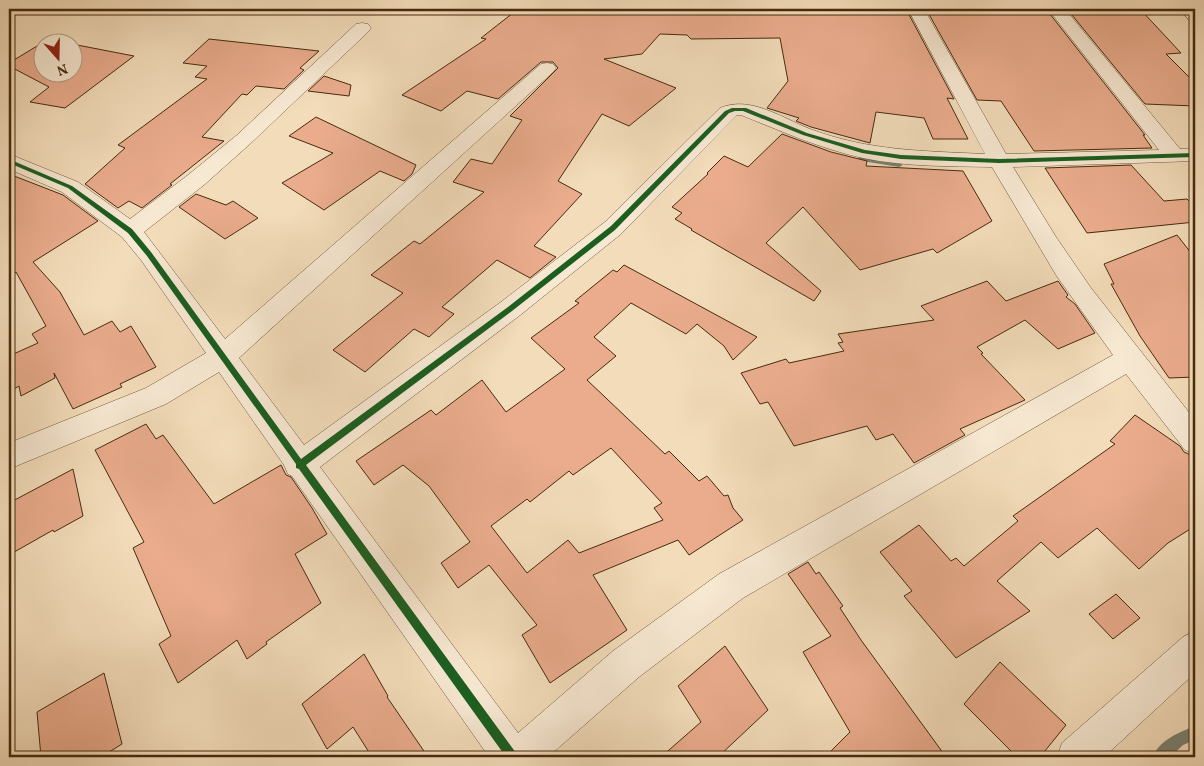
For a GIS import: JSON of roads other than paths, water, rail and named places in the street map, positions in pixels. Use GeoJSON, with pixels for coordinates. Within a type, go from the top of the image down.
{"type":"FeatureCollection","features":[{"type":"Feature","properties":{"kind":"street"},"geometry":{"type":"LineString","coordinates":[[916,9],[999,161],[1048,244],[1129,359],[1195,441]]}},
{"type":"Feature","properties":{"kind":"street"},"geometry":{"type":"LineString","coordinates":[[1056,9],[1175,156]]}},
{"type":"Feature","properties":{"kind":"street"},"geometry":{"type":"LineString","coordinates":[[1188,9],[1195,16]]}},
{"type":"Feature","properties":{"kind":"street"},"geometry":{"type":"LineString","coordinates":[[130,231],[196,180],[244,139],[362,28]]}},
{"type":"Feature","properties":{"kind":"street"},"geometry":{"type":"LineString","coordinates":[[9,456],[156,396],[222,357],[547,68]]}},
{"type":"Feature","properties":{"kind":"street"},"geometry":{"type":"LineString","coordinates":[[300,465],[510,310],[613,228],[727,112],[734,109],[744,109],[805,134],[864,152],[901,157],[999,161],[1195,155]]}},
{"type":"Feature","properties":{"kind":"street"},"geometry":{"type":"LineString","coordinates":[[9,161],[70,187],[130,231],[184,299],[222,357],[512,757]]}},
{"type":"Feature","properties":{"kind":"street"},"geometry":{"type":"LineString","coordinates":[[520,757],[626,664],[731,586],[1129,359]]}},
{"type":"Feature","properties":{"kind":"street"},"geometry":{"type":"LineString","coordinates":[[1076,757],[1195,649]]}},
{"type":"Feature","properties":{"kind":"waterway"},"geometry":{"type":"LineString","coordinates":[[862,159],[899,165]]}},
{"type":"Feature","properties":{"kind":"waterway"},"geometry":{"type":"LineString","coordinates":[[1195,169],[1192,170],[1195,173]]}},
{"type":"Feature","properties":{"kind":"waterway"},"geometry":{"type":"LineString","coordinates":[[1160,757],[1178,740],[1195,733]]}}]}
